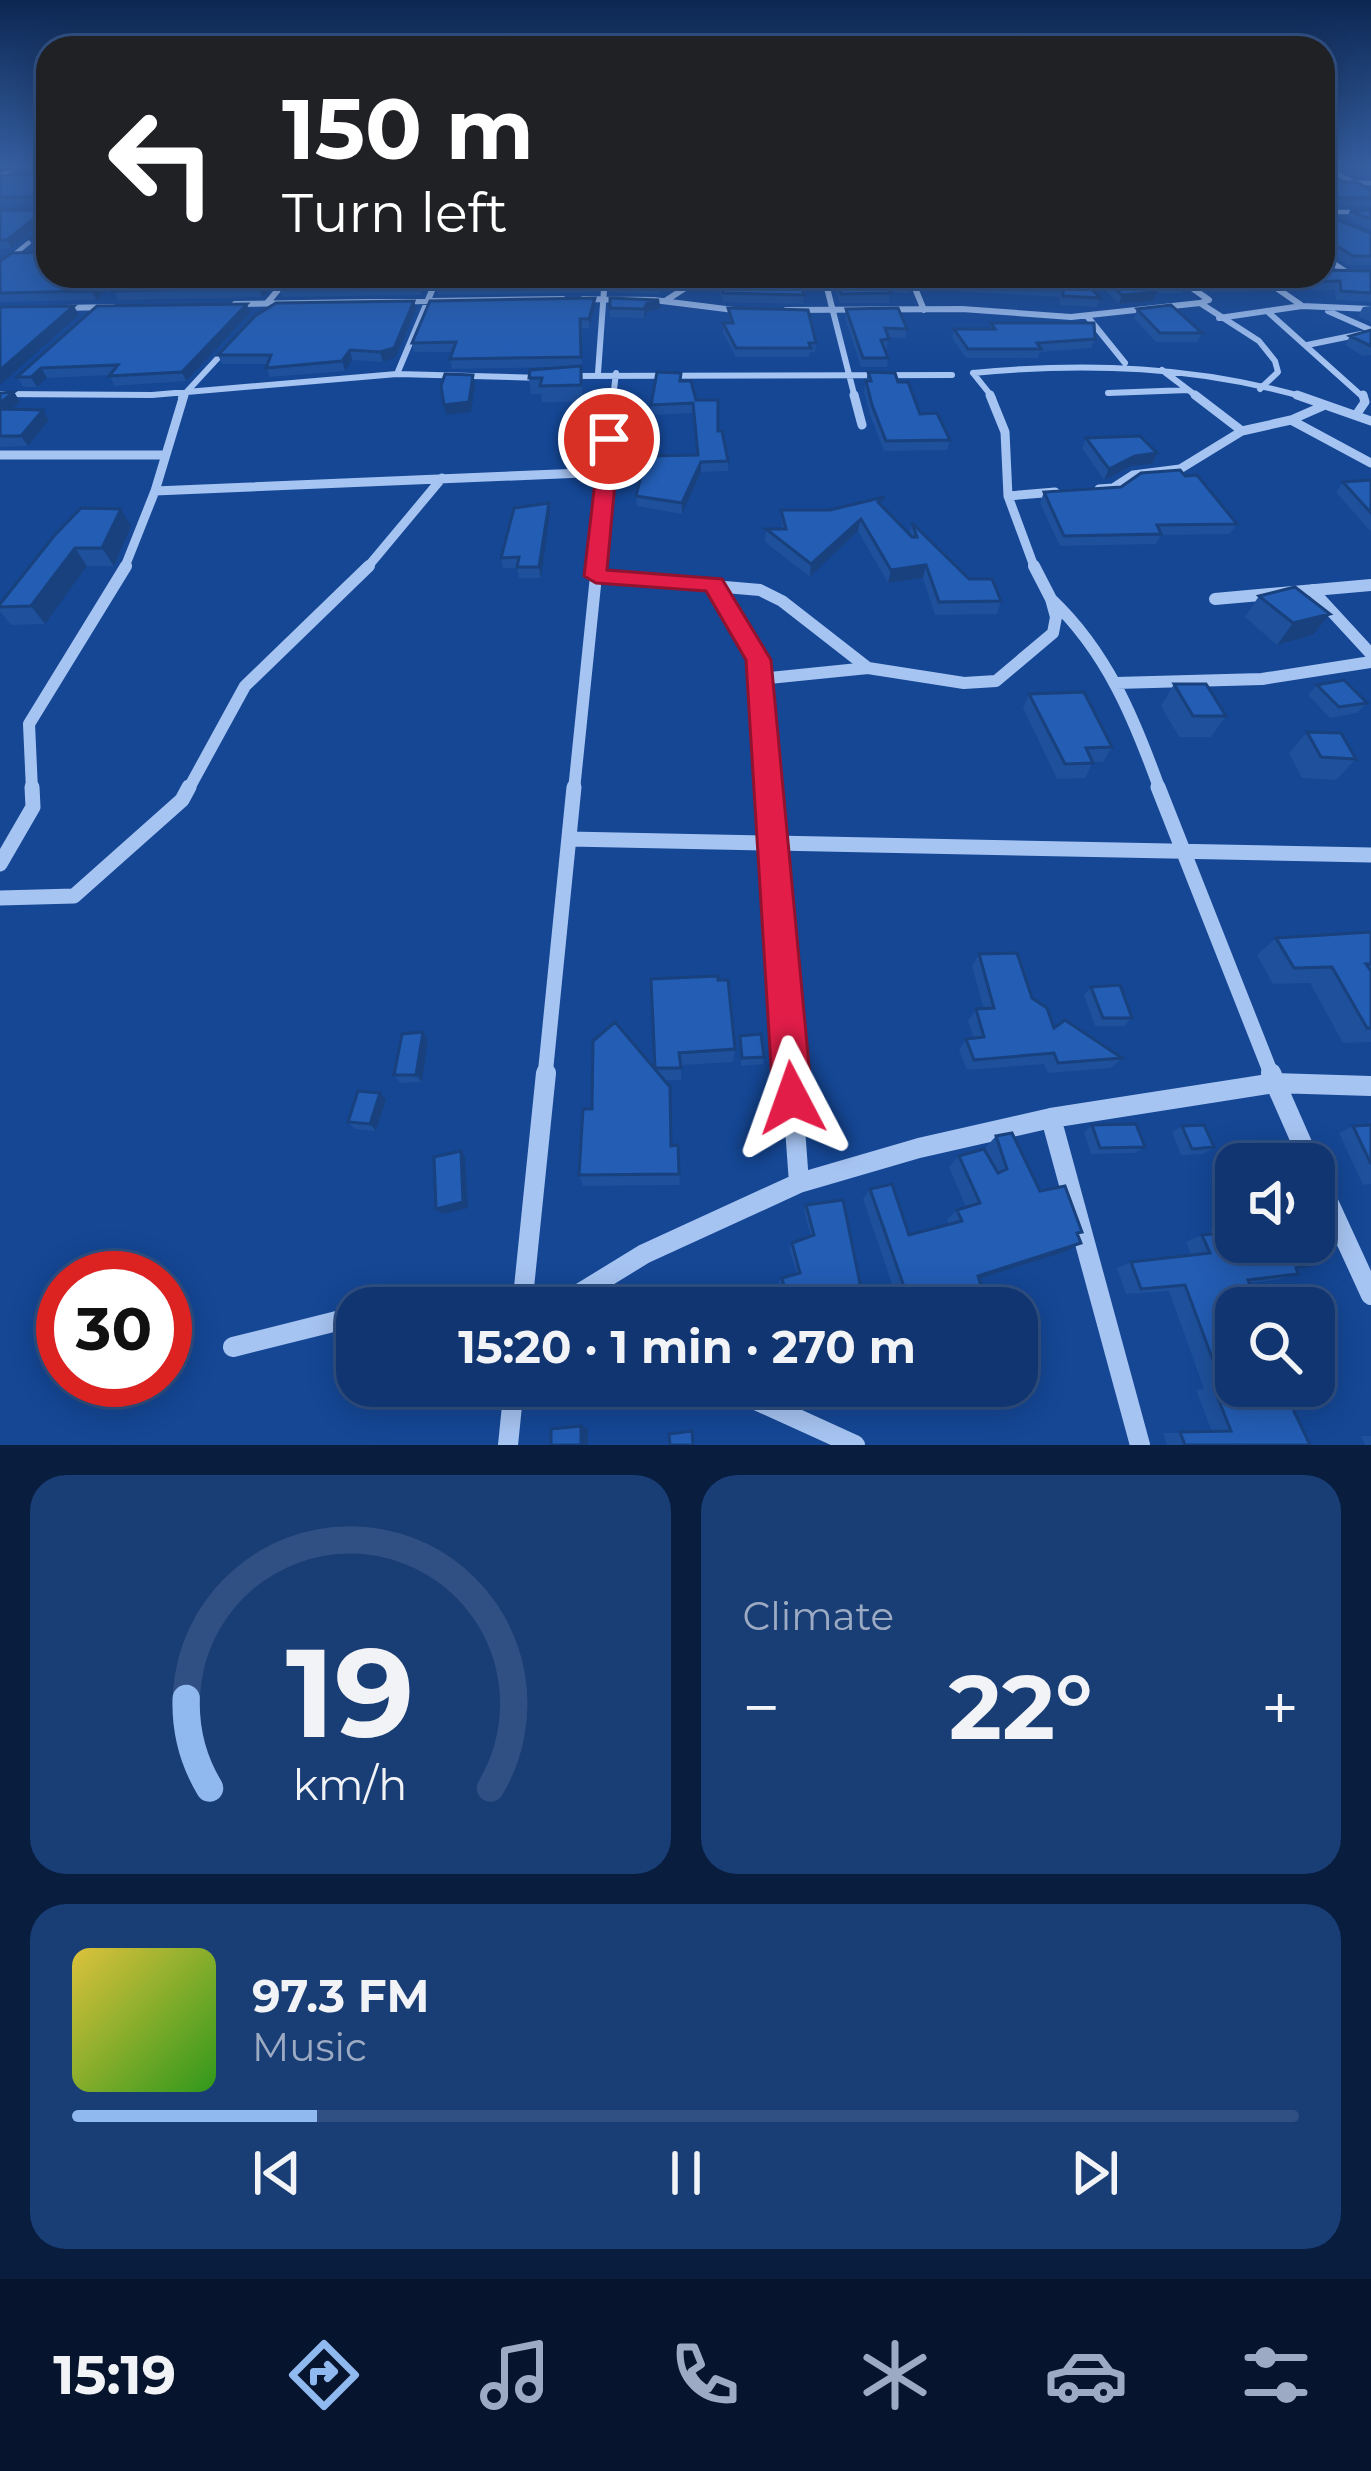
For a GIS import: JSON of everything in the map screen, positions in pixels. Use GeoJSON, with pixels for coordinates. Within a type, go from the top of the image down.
{"type":"FeatureCollection","features":[{"type":"Feature","properties":{"kind":"street"},"geometry":{"type":"LineString","coordinates":[[0,266],[36,237]]}},
{"type":"Feature","properties":{"kind":"street"},"geometry":{"type":"LineString","coordinates":[[0,255],[32,254]]}},
{"type":"Feature","properties":{"kind":"street"},"geometry":{"type":"LineString","coordinates":[[1335,264],[1346,272]]}},
{"type":"Feature","properties":{"kind":"street"},"geometry":{"type":"LineString","coordinates":[[1335,272],[1358,272]]}},
{"type":"Feature","properties":{"kind":"street"},"geometry":{"type":"LineString","coordinates":[[254,319],[282,288]]}},
{"type":"Feature","properties":{"kind":"street"},"geometry":{"type":"LineString","coordinates":[[397,374],[434,288]]}},
{"type":"Feature","properties":{"kind":"street"},"geometry":{"type":"LineString","coordinates":[[598,374],[602,288]]}},
{"type":"Feature","properties":{"kind":"street"},"geometry":{"type":"LineString","coordinates":[[664,302],[686,288]]}},
{"type":"Feature","properties":{"kind":"street"},"geometry":{"type":"LineString","coordinates":[[826,288],[862,425]]}},
{"type":"Feature","properties":{"kind":"street"},"geometry":{"type":"LineString","coordinates":[[915,288],[924,310]]}},
{"type":"Feature","properties":{"kind":"street"},"geometry":{"type":"LineString","coordinates":[[779,310],[1087,316],[1209,301],[1192,288]]}},
{"type":"Feature","properties":{"kind":"street"},"geometry":{"type":"LineString","coordinates":[[1277,288],[1303,306]]}},
{"type":"Feature","properties":{"kind":"street"},"geometry":{"type":"LineString","coordinates":[[84,321],[116,291]]}},
{"type":"Feature","properties":{"kind":"street"},"geometry":{"type":"LineString","coordinates":[[225,304],[600,299],[746,312]]}},
{"type":"Feature","properties":{"kind":"street"},"geometry":{"type":"LineString","coordinates":[[1106,303],[1115,311]]}},
{"type":"Feature","properties":{"kind":"street"},"geometry":{"type":"LineString","coordinates":[[1200,303],[1277,360],[1278,372],[1260,389]]}},
{"type":"Feature","properties":{"kind":"street"},"geometry":{"type":"LineString","coordinates":[[1219,318],[1303,306],[1371,309]]}},
{"type":"Feature","properties":{"kind":"street"},"geometry":{"type":"LineString","coordinates":[[1319,306],[1371,331]]}},
{"type":"Feature","properties":{"kind":"street"},"geometry":{"type":"LineString","coordinates":[[59,308],[121,307]]}},
{"type":"Feature","properties":{"kind":"street"},"geometry":{"type":"LineString","coordinates":[[1267,311],[1363,394],[1365,402],[1356,415]]}},
{"type":"Feature","properties":{"kind":"street"},"geometry":{"type":"LineString","coordinates":[[1087,316],[1125,363]]}},
{"type":"Feature","properties":{"kind":"street"},"geometry":{"type":"LineString","coordinates":[[1306,345],[1371,331]]}},
{"type":"Feature","properties":{"kind":"street"},"geometry":{"type":"LineString","coordinates":[[0,864],[32,807],[29,724],[126,566],[155,490],[174,412],[185,393],[232,343]]}},
{"type":"Feature","properties":{"kind":"street"},"geometry":{"type":"LineString","coordinates":[[760,679],[868,668],[964,682],[996,681],[1053,633],[1056,617],[1051,598],[1034,568],[1008,496],[1005,432],[994,400],[973,373],[1051,363],[1125,363],[1260,389],[1371,422]]}},
{"type":"Feature","properties":{"kind":"street"},"geometry":{"type":"LineString","coordinates":[[1160,368],[1242,430]]}},
{"type":"Feature","properties":{"kind":"street"},"geometry":{"type":"LineString","coordinates":[[2,396],[185,393],[397,374],[527,379],[598,374],[952,375]]}},
{"type":"Feature","properties":{"kind":"street"},"geometry":{"type":"LineString","coordinates":[[524,1287],[616,374]]}},
{"type":"Feature","properties":{"kind":"street"},"geometry":{"type":"LineString","coordinates":[[2,396],[21,380]]}},
{"type":"Feature","properties":{"kind":"street"},"geometry":{"type":"LineString","coordinates":[[1108,393],[1188,390]]}},
{"type":"Feature","properties":{"kind":"street"},"geometry":{"type":"LineString","coordinates":[[1092,490],[1113,488],[1133,475],[1180,469],[1242,430],[1292,420],[1325,405]]}},
{"type":"Feature","properties":{"kind":"street"},"geometry":{"type":"LineString","coordinates":[[1292,420],[1371,463]]}},
{"type":"Feature","properties":{"kind":"street"},"geometry":{"type":"LineString","coordinates":[[0,455],[163,455]]}},
{"type":"Feature","properties":{"kind":"street"},"geometry":{"type":"LineString","coordinates":[[155,490],[606,472]]}},
{"type":"Feature","properties":{"kind":"street"},"geometry":{"type":"LineString","coordinates":[[0,898],[74,896],[156,825],[182,800],[206,764],[244,686],[378,556],[442,478]]}},
{"type":"Feature","properties":{"kind":"street"},"geometry":{"type":"LineString","coordinates":[[1008,496],[1071,491]]}},
{"type":"Feature","properties":{"kind":"street"},"geometry":{"type":"LineString","coordinates":[[596,576],[768,592],[868,668]]}},
{"type":"Feature","properties":{"kind":"street"},"geometry":{"type":"LineString","coordinates":[[714,584],[759,660],[799,1183]]}},
{"type":"Feature","properties":{"kind":"street"},"geometry":{"type":"LineString","coordinates":[[1215,599],[1371,584]]}},
{"type":"Feature","properties":{"kind":"street"},"geometry":{"type":"LineString","coordinates":[[1312,590],[1371,658]]}},
{"type":"Feature","properties":{"kind":"street"},"geometry":{"type":"LineString","coordinates":[[1051,598],[1068,612],[1116,683],[1301,1143]]}},
{"type":"Feature","properties":{"kind":"street"},"geometry":{"type":"LineString","coordinates":[[1116,683],[1262,679],[1371,658]]}},
{"type":"Feature","properties":{"kind":"street"},"geometry":{"type":"LineString","coordinates":[[569,839],[1371,855]]}},
{"type":"Feature","properties":{"kind":"street"},"geometry":{"type":"LineString","coordinates":[[590,1287],[644,1254],[799,1183],[919,1148],[1051,1118],[1274,1083],[1371,1086]]}},
{"type":"Feature","properties":{"kind":"street"},"geometry":{"type":"LineString","coordinates":[[1051,1118],[1140,1445]]}},
{"type":"Feature","properties":{"kind":"street"},"geometry":{"type":"LineString","coordinates":[[1335,1218],[1371,1295]]}},
{"type":"Feature","properties":{"kind":"street"},"geometry":{"type":"LineString","coordinates":[[233,1347],[336,1321]]}},
{"type":"Feature","properties":{"kind":"street"},"geometry":{"type":"LineString","coordinates":[[508,1445],[512,1407]]}},
{"type":"Feature","properties":{"kind":"street"},"geometry":{"type":"LineString","coordinates":[[771,1407],[855,1445]]}},
{"type":"Feature","properties":{"kind":"building"},"geometry":{"type":"Polygon","coordinates":[[[0,230],[19,230],[7,240],[0,240],[0,230]]]}},
{"type":"Feature","properties":{"kind":"building"},"geometry":{"type":"Polygon","coordinates":[[[1335,230],[1371,233],[1371,256],[1353,256],[1335,245],[1335,230]]]}},
{"type":"Feature","properties":{"kind":"building"},"geometry":{"type":"Polygon","coordinates":[[[36,252],[36,288],[95,288],[0,293],[0,261],[12,253],[36,252]]]}},
{"type":"Feature","properties":{"kind":"building"},"geometry":{"type":"Polygon","coordinates":[[[1335,270],[1371,271],[1371,293],[1341,291],[1340,281],[1335,281],[1335,270]]]}},
{"type":"Feature","properties":{"kind":"building"},"geometry":{"type":"Polygon","coordinates":[[[117,288],[259,288],[114,291],[117,288]]]}},
{"type":"Feature","properties":{"kind":"building"},"geometry":{"type":"Polygon","coordinates":[[[721,288],[802,288],[804,295],[723,293],[721,288]]]}},
{"type":"Feature","properties":{"kind":"building"},"geometry":{"type":"Polygon","coordinates":[[[839,288],[888,288],[891,293],[841,294],[839,288]]]}},
{"type":"Feature","properties":{"kind":"building"},"geometry":{"type":"Polygon","coordinates":[[[1063,288],[1091,288],[1100,298],[1063,296],[1063,288]]]}},
{"type":"Feature","properties":{"kind":"building"},"geometry":{"type":"Polygon","coordinates":[[[1115,288],[1152,288],[1156,292],[1122,295],[1115,288]]]}},
{"type":"Feature","properties":{"kind":"building"},"geometry":{"type":"Polygon","coordinates":[[[595,298],[589,319],[580,319],[581,357],[450,359],[456,342],[412,343],[430,301],[595,298]]]}},
{"type":"Feature","properties":{"kind":"building"},"geometry":{"type":"Polygon","coordinates":[[[610,298],[659,300],[647,303],[644,309],[610,308],[610,298]]]}},
{"type":"Feature","properties":{"kind":"building"},"geometry":{"type":"Polygon","coordinates":[[[414,301],[394,348],[380,352],[350,350],[342,361],[266,368],[271,355],[218,355],[255,316],[276,303],[414,301]]]}},
{"type":"Feature","properties":{"kind":"building"},"geometry":{"type":"Polygon","coordinates":[[[247,304],[182,372],[109,376],[118,365],[41,368],[31,377],[17,377],[97,306],[247,304]]]}},
{"type":"Feature","properties":{"kind":"building"},"geometry":{"type":"Polygon","coordinates":[[[1171,305],[1202,333],[1160,333],[1137,309],[1171,305]]]}},
{"type":"Feature","properties":{"kind":"building"},"geometry":{"type":"Polygon","coordinates":[[[74,306],[0,370],[0,307],[74,306]]]}},
{"type":"Feature","properties":{"kind":"building"},"geometry":{"type":"Polygon","coordinates":[[[728,308],[808,310],[816,343],[809,343],[811,348],[736,348],[723,323],[733,323],[728,308]]]}},
{"type":"Feature","properties":{"kind":"building"},"geometry":{"type":"Polygon","coordinates":[[[898,308],[907,329],[885,328],[889,339],[881,340],[888,358],[863,358],[846,309],[898,308]]]}},
{"type":"Feature","properties":{"kind":"building"},"geometry":{"type":"Polygon","coordinates":[[[991,323],[1094,323],[1095,339],[1037,343],[1041,349],[968,349],[954,329],[995,329],[991,323]]]}},
{"type":"Feature","properties":{"kind":"building"},"geometry":{"type":"Polygon","coordinates":[[[1371,330],[1371,346],[1350,336],[1371,330]]]}},
{"type":"Feature","properties":{"kind":"building"},"geometry":{"type":"Polygon","coordinates":[[[581,366],[581,385],[540,386],[542,378],[529,378],[530,370],[581,366]]]}},
{"type":"Feature","properties":{"kind":"building"},"geometry":{"type":"Polygon","coordinates":[[[657,372],[681,373],[680,381],[691,381],[696,400],[718,400],[718,431],[722,431],[728,461],[701,462],[682,503],[636,496],[646,456],[698,455],[693,403],[651,405],[657,372]]]}},
{"type":"Feature","properties":{"kind":"building"},"geometry":{"type":"Polygon","coordinates":[[[868,372],[895,373],[898,382],[908,382],[920,414],[937,413],[950,440],[886,441],[872,405],[868,372]]]}},
{"type":"Feature","properties":{"kind":"building"},"geometry":{"type":"Polygon","coordinates":[[[445,374],[473,375],[469,402],[444,405],[441,386],[445,374]]]}},
{"type":"Feature","properties":{"kind":"building"},"geometry":{"type":"Polygon","coordinates":[[[0,409],[43,410],[21,436],[0,436],[0,409]]]}},
{"type":"Feature","properties":{"kind":"building"},"geometry":{"type":"Polygon","coordinates":[[[1140,436],[1157,453],[1135,456],[1109,469],[1086,438],[1140,436]]]}},
{"type":"Feature","properties":{"kind":"building"},"geometry":{"type":"Polygon","coordinates":[[[1180,470],[1185,476],[1197,475],[1237,524],[1157,525],[1161,534],[1064,536],[1044,492],[1121,487],[1141,473],[1180,470]]]}},
{"type":"Feature","properties":{"kind":"building"},"geometry":{"type":"Polygon","coordinates":[[[1371,480],[1371,513],[1343,482],[1371,480]]]}},
{"type":"Feature","properties":{"kind":"building"},"geometry":{"type":"Polygon","coordinates":[[[884,497],[878,502],[912,537],[917,537],[912,523],[969,579],[992,579],[1001,601],[939,602],[926,565],[891,570],[861,519],[811,564],[766,529],[786,529],[781,510],[830,510],[884,497]]]}},
{"type":"Feature","properties":{"kind":"building"},"geometry":{"type":"Polygon","coordinates":[[[549,503],[539,567],[517,567],[519,557],[501,558],[514,508],[549,503]]]}},
{"type":"Feature","properties":{"kind":"building"},"geometry":{"type":"Polygon","coordinates":[[[81,508],[121,509],[102,548],[75,548],[31,606],[0,607],[54,536],[81,508]]]}},
{"type":"Feature","properties":{"kind":"building"},"geometry":{"type":"Polygon","coordinates":[[[1295,587],[1330,614],[1293,623],[1259,596],[1295,587]]]}},
{"type":"Feature","properties":{"kind":"building"},"geometry":{"type":"Polygon","coordinates":[[[1344,680],[1367,703],[1339,707],[1317,685],[1344,680]]]}},
{"type":"Feature","properties":{"kind":"building"},"geometry":{"type":"Polygon","coordinates":[[[1174,684],[1206,684],[1226,716],[1193,716],[1174,684]]]}},
{"type":"Feature","properties":{"kind":"building"},"geometry":{"type":"Polygon","coordinates":[[[1084,692],[1112,747],[1086,748],[1093,763],[1065,764],[1029,694],[1084,692]]]}},
{"type":"Feature","properties":{"kind":"building"},"geometry":{"type":"Polygon","coordinates":[[[1307,732],[1341,733],[1356,759],[1321,757],[1307,732]]]}},
{"type":"Feature","properties":{"kind":"building"},"geometry":{"type":"Polygon","coordinates":[[[1371,932],[1371,964],[1366,964],[1371,971],[1371,1028],[1367,1028],[1332,967],[1294,968],[1276,938],[1371,932]]]}},
{"type":"Feature","properties":{"kind":"building"},"geometry":{"type":"Polygon","coordinates":[[[1017,953],[1032,998],[1047,1008],[1054,1028],[1065,1020],[1122,1058],[1058,1063],[1054,1053],[974,1060],[966,1039],[984,1037],[976,1009],[994,1008],[979,954],[1017,953]]]}},
{"type":"Feature","properties":{"kind":"building"},"geometry":{"type":"Polygon","coordinates":[[[718,976],[718,980],[728,980],[735,1049],[679,1053],[681,1068],[655,1068],[651,979],[718,976]]]}},
{"type":"Feature","properties":{"kind":"building"},"geometry":{"type":"Polygon","coordinates":[[[1120,985],[1132,1018],[1103,1018],[1091,987],[1120,985]]]}},
{"type":"Feature","properties":{"kind":"building"},"geometry":{"type":"Polygon","coordinates":[[[615,1022],[670,1087],[671,1146],[678,1145],[679,1174],[579,1175],[583,1109],[592,1109],[593,1041],[615,1022]]]}},
{"type":"Feature","properties":{"kind":"building"},"geometry":{"type":"Polygon","coordinates":[[[423,1032],[416,1075],[394,1075],[402,1034],[423,1032]]]}},
{"type":"Feature","properties":{"kind":"building"},"geometry":{"type":"Polygon","coordinates":[[[761,1034],[764,1057],[742,1058],[740,1036],[761,1034]]]}},
{"type":"Feature","properties":{"kind":"building"},"geometry":{"type":"Polygon","coordinates":[[[358,1091],[380,1093],[370,1124],[348,1122],[358,1091]]]}},
{"type":"Feature","properties":{"kind":"building"},"geometry":{"type":"Polygon","coordinates":[[[1136,1124],[1145,1147],[1100,1148],[1092,1125],[1136,1124]]]}},
{"type":"Feature","properties":{"kind":"building"},"geometry":{"type":"Polygon","coordinates":[[[1204,1125],[1214,1147],[1192,1149],[1182,1126],[1204,1125]]]}},
{"type":"Feature","properties":{"kind":"building"},"geometry":{"type":"Polygon","coordinates":[[[1371,1125],[1371,1164],[1353,1126],[1371,1125]]]}},
{"type":"Feature","properties":{"kind":"building"},"geometry":{"type":"Polygon","coordinates":[[[1012,1133],[1040,1191],[1065,1186],[1082,1232],[1077,1233],[1081,1243],[978,1276],[982,1287],[904,1287],[870,1189],[892,1184],[909,1235],[962,1221],[957,1210],[980,1203],[959,1156],[984,1149],[998,1173],[1007,1169],[996,1136],[1012,1133]]]}},
{"type":"Feature","properties":{"kind":"building"},"geometry":{"type":"Polygon","coordinates":[[[461,1151],[463,1202],[436,1209],[434,1157],[461,1151]]]}},
{"type":"Feature","properties":{"kind":"building"},"geometry":{"type":"Polygon","coordinates":[[[843,1200],[861,1287],[784,1287],[782,1278],[800,1273],[792,1243],[814,1235],[806,1205],[843,1200]]]}},
{"type":"Feature","properties":{"kind":"building"},"geometry":{"type":"Polygon","coordinates":[[[1215,1234],[1215,1263],[1311,1265],[1296,1268],[1298,1274],[1248,1280],[1252,1287],[1215,1287],[1215,1366],[1185,1285],[1141,1289],[1131,1262],[1210,1253],[1202,1235],[1215,1234]]]}},
{"type":"Feature","properties":{"kind":"building"},"geometry":{"type":"Polygon","coordinates":[[[1222,1407],[1292,1407],[1310,1445],[1185,1445],[1180,1432],[1231,1431],[1222,1407]]]}},
{"type":"Feature","properties":{"kind":"building"},"geometry":{"type":"Polygon","coordinates":[[[581,1426],[581,1445],[551,1445],[551,1429],[581,1426]]]}},
{"type":"Feature","properties":{"kind":"building"},"geometry":{"type":"Polygon","coordinates":[[[692,1431],[693,1445],[670,1445],[669,1434],[692,1431]]]}},
{"type":"Feature","properties":{"kind":"route"},"geometry":{"type":"LineString","coordinates":[[609,439],[596,576],[714,584],[759,660],[792,1098]]}}]}
